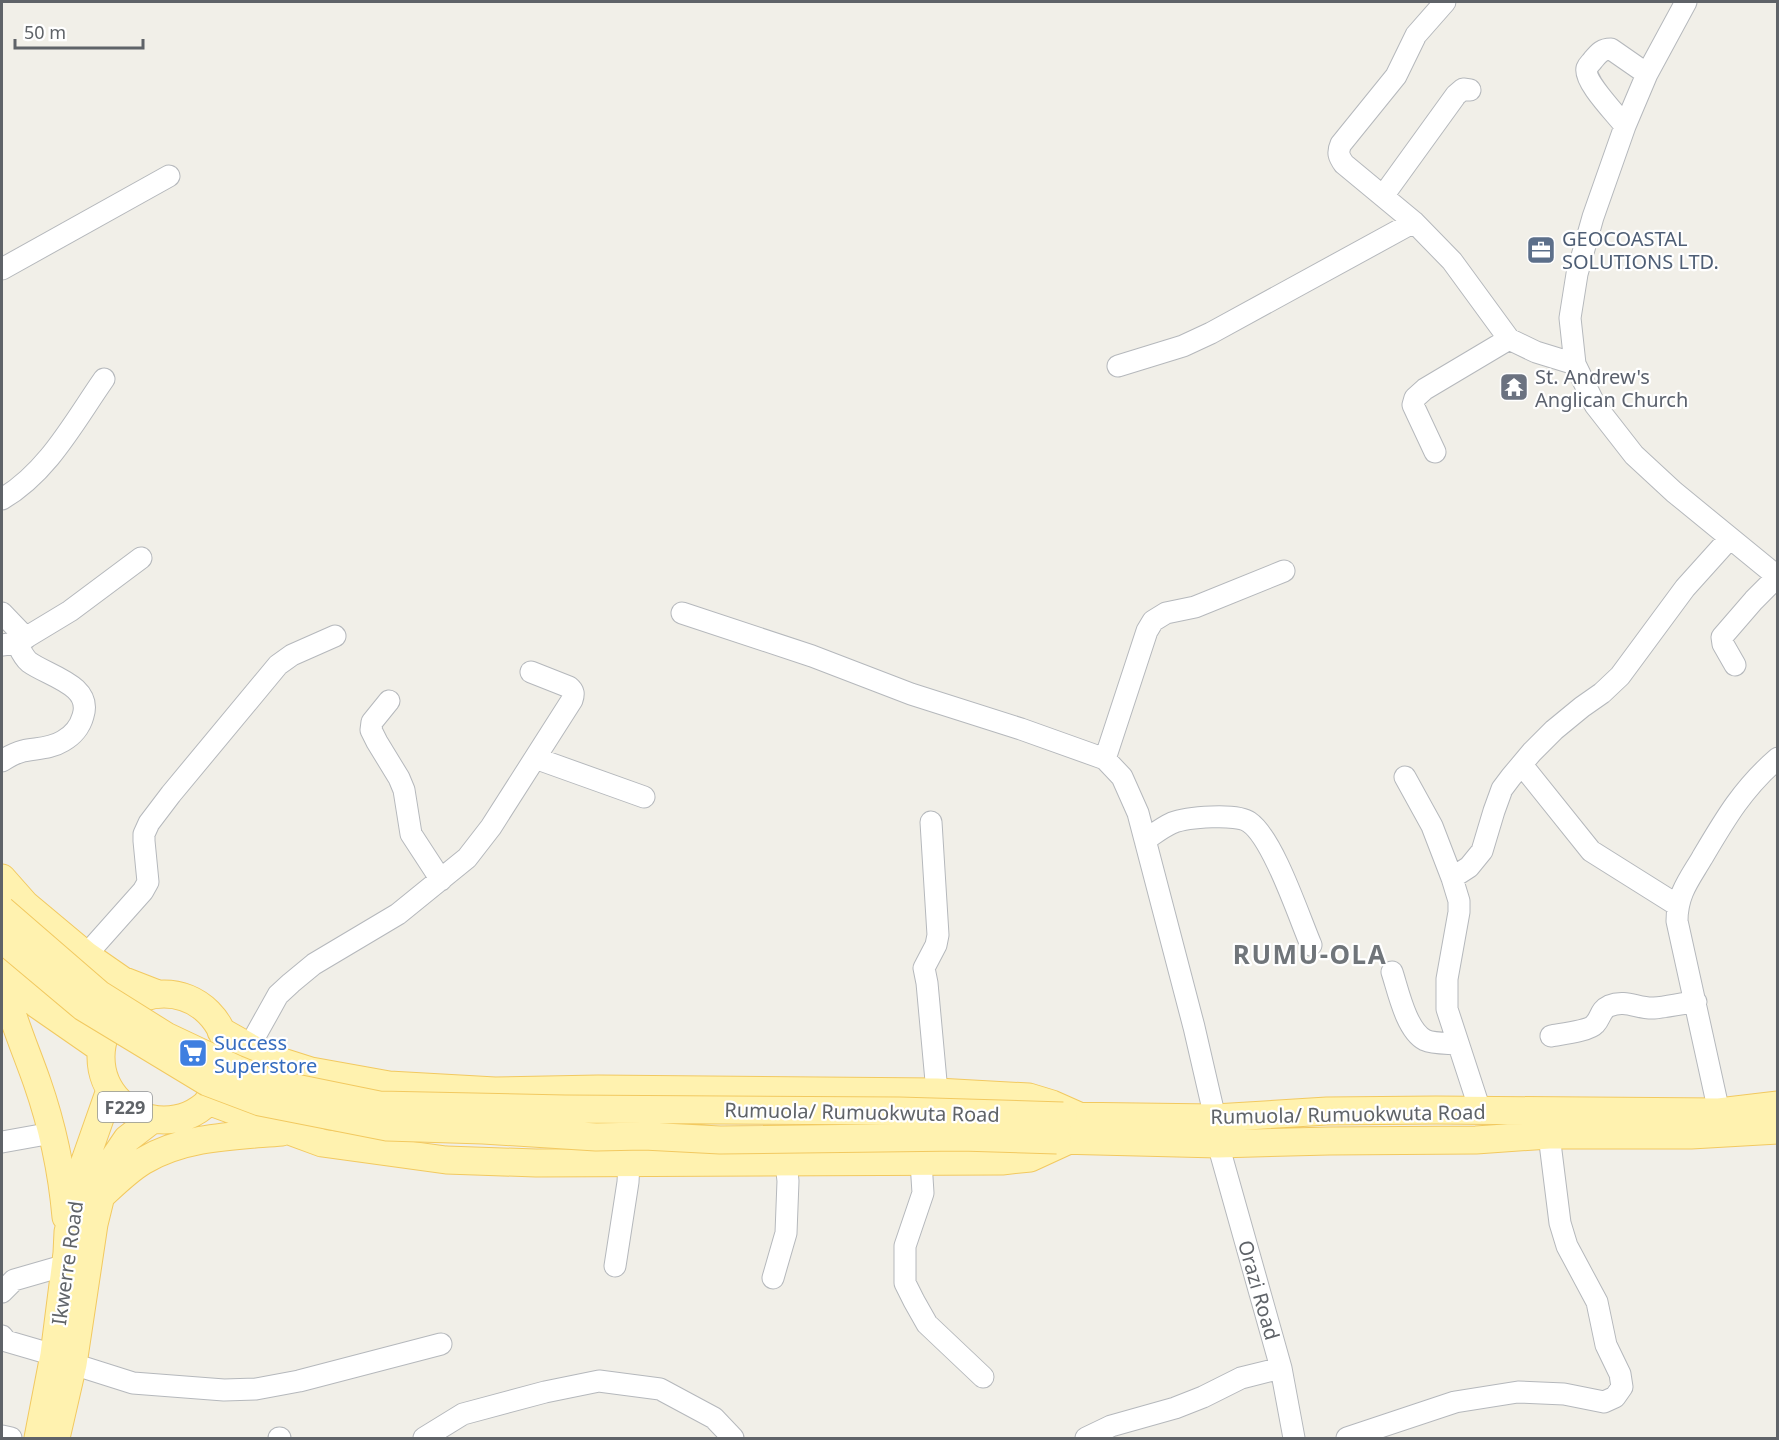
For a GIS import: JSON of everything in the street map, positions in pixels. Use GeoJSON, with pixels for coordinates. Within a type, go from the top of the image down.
{"type":"FeatureCollection","features":[{"type":"Feature","properties":{"kind":"main road"},"geometry":{"type":"LineString","coordinates":[[2,878],[25,904],[86,955],[122,980],[158,994]]}},
{"type":"Feature","properties":{"kind":"main road","name":"Rumuola/ Rumuokwuta Road"},"geometry":{"type":"LineString","coordinates":[[2,910],[99,994],[166,1036],[272,1083],[379,1105],[565,1109],[899,1111],[1066,1128],[1216,1131],[1329,1141],[1476,1140],[1550,1135],[1691,1135],[1778,1130]]}},
{"type":"Feature","properties":{"kind":"main road","name":"Rumuola/ Rumuokwuta Road"},"geometry":{"type":"LineString","coordinates":[[2,939],[82,1007],[207,1082],[260,1102],[387,1127],[596,1137],[644,1136],[720,1140],[962,1137],[1066,1128]]}},
{"type":"Feature","properties":{"kind":"main road"},"geometry":{"type":"LineString","coordinates":[[2,972],[38,1005],[100,1048],[117,1014],[136,1000],[158,994],[170,994],[192,1000],[209,1012],[221,1030],[225,1041],[227,1062],[221,1083],[208,1101],[322,1143],[446,1160],[536,1163],[1002,1161],[1030,1158],[1066,1128],[1052,1104],[1029,1096],[937,1092],[610,1089],[495,1091],[389,1085],[311,1071],[267,1057],[221,1030]]}},
{"type":"Feature","properties":{"kind":"main road"},"geometry":{"type":"LineString","coordinates":[[2,979],[8,1007],[39,1085],[52,1133],[68,1232]]}},
{"type":"Feature","properties":{"kind":"main road","name":"F229"},"geometry":{"type":"LineString","coordinates":[[100,1048],[101,1068],[110,1090],[125,1107],[135,1113],[153,1119],[176,1118],[200,1108],[208,1101]]}},
{"type":"Feature","properties":{"kind":"main road","name":"Ikwerre Road"},"geometry":{"type":"LineString","coordinates":[[56,1438],[63,1360],[68,1232],[85,1161],[110,1090]]}},
{"type":"Feature","properties":{"kind":"main road","name":"Rumuola/ Rumuokwuta Road"},"geometry":{"type":"LineString","coordinates":[[1216,1131],[1327,1111],[1719,1112],[1778,1105]]}},
{"type":"Feature","properties":{"kind":"main road","name":"Ikwerre Road"},"geometry":{"type":"LineString","coordinates":[[38,1438],[63,1360],[108,1167],[127,1139],[153,1119]]}},
{"type":"Feature","properties":{"kind":"main road"},"geometry":{"type":"LineString","coordinates":[[100,1197],[142,1161],[170,1147],[212,1137],[291,1132]]}},
{"type":"Feature","properties":{"kind":"street"},"geometry":{"type":"LineString","coordinates":[[1445,2],[1416,35],[1396,76],[1341,144],[1338,151],[1340,158],[1344,164],[1414,222],[1452,261],[1509,339],[1536,352],[1575,364]]}},
{"type":"Feature","properties":{"kind":"street"},"geometry":{"type":"LineString","coordinates":[[1686,2],[1647,74],[1625,126],[1576,274],[1570,318],[1575,364],[1594,405],[1634,455],[1674,492],[1777,577],[1722,637],[1726,651],[1735,665]]}},
{"type":"Feature","properties":{"kind":"street"},"geometry":{"type":"LineString","coordinates":[[1625,126],[1592,85],[1587,68],[1599,52],[1611,49],[1647,74]]}},
{"type":"Feature","properties":{"kind":"street"},"geometry":{"type":"LineString","coordinates":[[1383,196],[1456,95],[1463,89],[1470,90]]}},
{"type":"Feature","properties":{"kind":"street"},"geometry":{"type":"LineString","coordinates":[[2,269],[169,176]]}},
{"type":"Feature","properties":{"kind":"street"},"geometry":{"type":"LineString","coordinates":[[1119,366],[1183,346],[1211,333],[1414,222]]}},
{"type":"Feature","properties":{"kind":"street"},"geometry":{"type":"LineString","coordinates":[[1435,452],[1413,405],[1415,398],[1425,389],[1509,339]]}},
{"type":"Feature","properties":{"kind":"street"},"geometry":{"type":"LineString","coordinates":[[2,499],[14,492],[49,459],[104,379]]}},
{"type":"Feature","properties":{"kind":"street"},"geometry":{"type":"LineString","coordinates":[[1452,878],[1469,867],[1482,851],[1502,789],[1554,730],[1620,676],[1685,588],[1730,538]]}},
{"type":"Feature","properties":{"kind":"street"},"geometry":{"type":"LineString","coordinates":[[15,642],[70,611],[141,558]]}},
{"type":"Feature","properties":{"kind":"street"},"geometry":{"type":"LineString","coordinates":[[682,613],[812,657],[911,694],[1105,759],[1147,631],[1153,621],[1166,613],[1195,607],[1284,571]]}},
{"type":"Feature","properties":{"kind":"street"},"geometry":{"type":"LineString","coordinates":[[2,614],[25,658],[81,694],[85,710],[82,721],[72,735],[60,743],[47,748],[12,754],[2,761]]}},
{"type":"Feature","properties":{"kind":"street"},"geometry":{"type":"LineString","coordinates":[[86,955],[143,891],[148,882],[144,834],[149,823],[171,794],[278,665],[292,655],[335,636]]}},
{"type":"Feature","properties":{"kind":"street"},"geometry":{"type":"LineString","coordinates":[[249,1047],[278,995],[291,983],[314,964],[398,914],[467,858],[491,827],[574,694],[569,687],[531,672]]}},
{"type":"Feature","properties":{"kind":"street"},"geometry":{"type":"LineString","coordinates":[[389,701],[372,722],[371,730],[404,790],[411,834],[441,880]]}},
{"type":"Feature","properties":{"kind":"street"},"geometry":{"type":"LineString","coordinates":[[535,758],[644,797]]}},
{"type":"Feature","properties":{"kind":"street"},"geometry":{"type":"LineString","coordinates":[[1719,1112],[1677,921],[1677,905],[1684,888],[1722,823],[1748,786],[1778,758]]}},
{"type":"Feature","properties":{"kind":"street","name":"Orazi Road"},"geometry":{"type":"LineString","coordinates":[[1105,759],[1122,777],[1138,813],[1180,972],[1216,1131],[1281,1368],[1294,1438]]}},
{"type":"Feature","properties":{"kind":"street"},"geometry":{"type":"LineString","coordinates":[[1522,765],[1591,851],[1677,905]]}},
{"type":"Feature","properties":{"kind":"street"},"geometry":{"type":"LineString","coordinates":[[1405,777],[1432,826],[1459,902],[1447,979],[1447,1008],[1480,1110]]}},
{"type":"Feature","properties":{"kind":"street"},"geometry":{"type":"LineString","coordinates":[[1145,840],[1171,823],[1183,820],[1213,817],[1243,819],[1250,822],[1272,851],[1311,945]]}},
{"type":"Feature","properties":{"kind":"street"},"geometry":{"type":"LineString","coordinates":[[931,822],[938,935],[924,973],[927,983],[937,1092]]}},
{"type":"Feature","properties":{"kind":"street"},"geometry":{"type":"LineString","coordinates":[[1392,972],[1403,1007],[1419,1036],[1427,1041],[1458,1044]]}},
{"type":"Feature","properties":{"kind":"street"},"geometry":{"type":"LineString","coordinates":[[1551,1036],[1596,1023],[1602,1011],[1609,1006],[1631,1003],[1645,1008],[1656,1008],[1696,1002]]}},
{"type":"Feature","properties":{"kind":"street"},"geometry":{"type":"LineString","coordinates":[[2,1142],[52,1133]]}},
{"type":"Feature","properties":{"kind":"street"},"geometry":{"type":"LineString","coordinates":[[1347,1438],[1455,1402],[1518,1392],[1564,1394],[1604,1402],[1616,1397],[1622,1387],[1620,1374],[1606,1345],[1597,1302],[1567,1246],[1560,1222],[1550,1135]]}},
{"type":"Feature","properties":{"kind":"street"},"geometry":{"type":"LineString","coordinates":[[773,1278],[786,1233],[788,1181],[786,1162]]}},
{"type":"Feature","properties":{"kind":"street"},"geometry":{"type":"LineString","coordinates":[[921,1162],[923,1193],[905,1246],[905,1282],[927,1324],[983,1377]]}},
{"type":"Feature","properties":{"kind":"street"},"geometry":{"type":"LineString","coordinates":[[615,1266],[629,1163]]}},
{"type":"Feature","properties":{"kind":"street"},"geometry":{"type":"LineString","coordinates":[[2,1292],[14,1281],[66,1265]]}},
{"type":"Feature","properties":{"kind":"street"},"geometry":{"type":"LineString","coordinates":[[2,1336],[6,1341],[133,1383],[224,1390],[256,1389],[299,1381],[441,1344]]}},
{"type":"Feature","properties":{"kind":"street"},"geometry":{"type":"LineString","coordinates":[[1086,1438],[1111,1426],[1175,1408],[1241,1378],[1281,1368]]}},
{"type":"Feature","properties":{"kind":"street"},"geometry":{"type":"LineString","coordinates":[[424,1438],[463,1414],[545,1392],[599,1381],[660,1389],[714,1418],[733,1438]]}},
{"type":"Feature","properties":{"kind":"street"},"geometry":{"type":"LineString","coordinates":[[2,1436],[11,1438]]}},
{"type":"Feature","properties":{"kind":"place","name":"GEOCOASTAL SOLUTIONS LTD."},"geometry":{"type":"Point","coordinates":[1541,250]}},
{"type":"Feature","properties":{"kind":"place","name":"St. Andrew's Anglican Church"},"geometry":{"type":"Point","coordinates":[1514,387]}},
{"type":"Feature","properties":{"kind":"place","name":"Success Superstore"},"geometry":{"type":"Point","coordinates":[193,1053]}},
{"type":"Feature","properties":{"kind":"district","name":"RUMU-OLA"},"geometry":{"type":"Point","coordinates":[1310,954]}}]}
